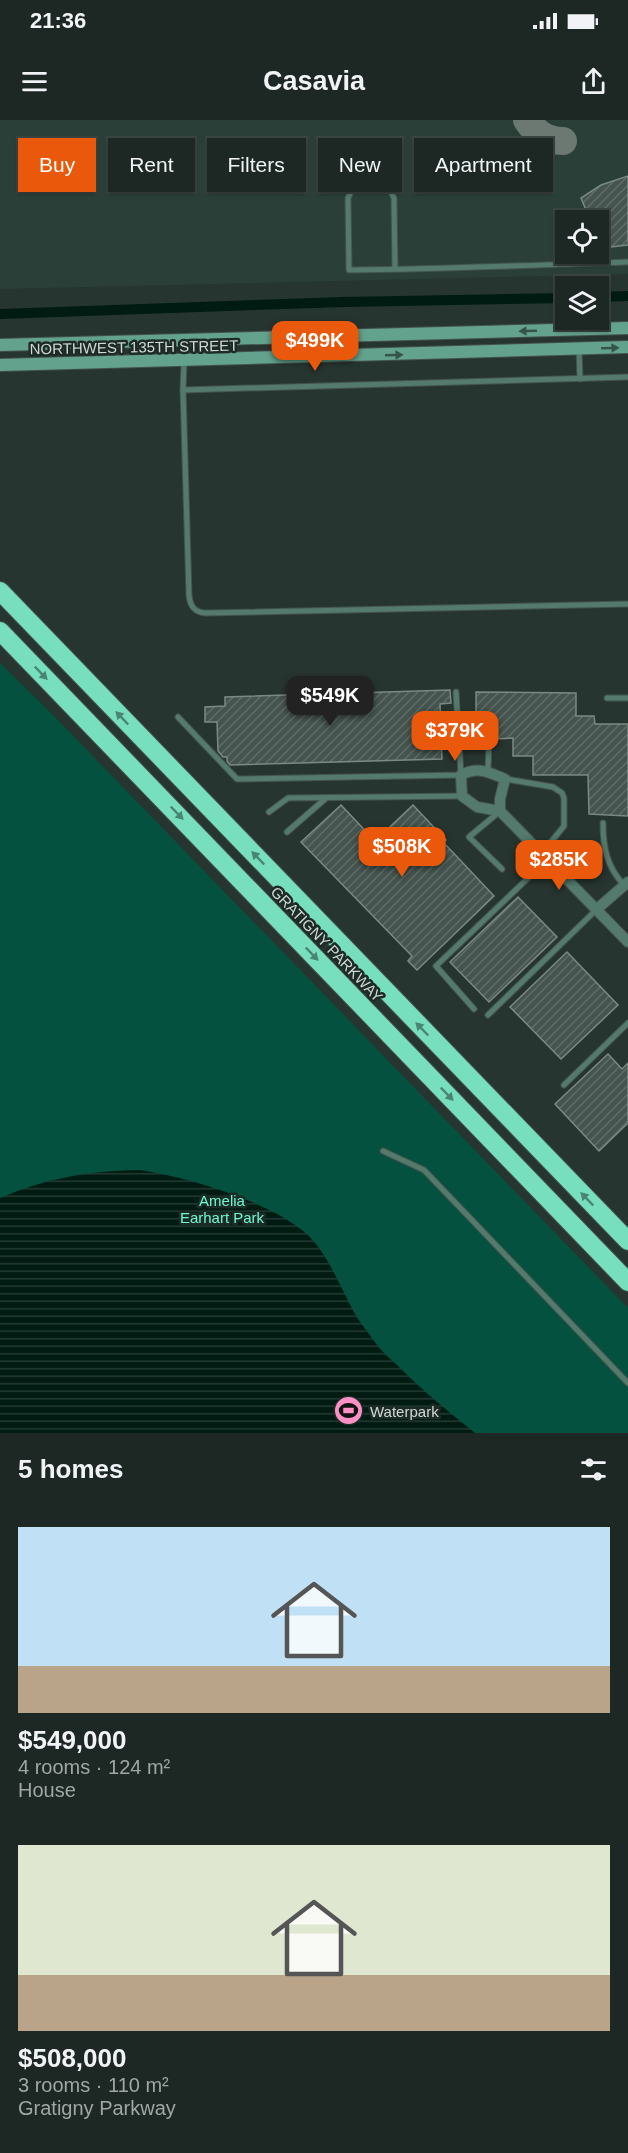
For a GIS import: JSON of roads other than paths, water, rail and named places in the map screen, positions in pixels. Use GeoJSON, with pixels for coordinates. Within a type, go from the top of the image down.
{"type":"FeatureCollection","features":[{"type":"Feature","properties":{"kind":"highway","name":"GRATIGNY PARKWAY"},"geometry":{"type":"LineString","coordinates":[[0,591],[628,1241]]}},
{"type":"Feature","properties":{"kind":"highway","name":"GRATIGNY PARKWAY"},"geometry":{"type":"LineString","coordinates":[[0,631],[628,1282]]}},
{"type":"Feature","properties":{"kind":"main road","name":"NORTHWEST 135TH STREET"},"geometry":{"type":"LineString","coordinates":[[0,345],[628,328]]}},
{"type":"Feature","properties":{"kind":"main road"},"geometry":{"type":"LineString","coordinates":[[184,340],[184,361]]}},
{"type":"Feature","properties":{"kind":"main road","name":"NORTHWEST 135TH STREET"},"geometry":{"type":"LineString","coordinates":[[0,365],[628,347]]}},
{"type":"Feature","properties":{"kind":"street"},"geometry":{"type":"LineString","coordinates":[[500,811],[500,799],[505,779],[488,771],[477,769],[461,775],[462,796],[477,807],[500,811],[628,942]]}},
{"type":"Feature","properties":{"kind":"street"},"geometry":{"type":"LineString","coordinates":[[597,909],[626,884]]}},
{"type":"Feature","properties":{"kind":"lane"},"geometry":{"type":"LineString","coordinates":[[395,269],[394,198],[389,188],[375,185],[353,188],[348,198],[349,270],[395,269],[628,262]]}},
{"type":"Feature","properties":{"kind":"lane"},"geometry":{"type":"LineString","coordinates":[[579,349],[580,379]]}},
{"type":"Feature","properties":{"kind":"lane"},"geometry":{"type":"LineString","coordinates":[[184,361],[189,595],[191,606],[199,612],[628,604]]}},
{"type":"Feature","properties":{"kind":"lane"},"geometry":{"type":"LineString","coordinates":[[183,390],[628,377]]}},
{"type":"Feature","properties":{"kind":"lane"},"geometry":{"type":"LineString","coordinates":[[178,717],[237,779],[461,775],[456,693]]}},
{"type":"Feature","properties":{"kind":"lane"},"geometry":{"type":"LineString","coordinates":[[607,698],[628,698]]}},
{"type":"Feature","properties":{"kind":"lane"},"geometry":{"type":"LineString","coordinates":[[488,771],[489,740]]}},
{"type":"Feature","properties":{"kind":"lane"},"geometry":{"type":"LineString","coordinates":[[474,1009],[436,966],[545,856],[564,826],[562,793],[553,787],[505,779]]}},
{"type":"Feature","properties":{"kind":"lane"},"geometry":{"type":"LineString","coordinates":[[269,812],[288,798],[462,796]]}},
{"type":"Feature","properties":{"kind":"lane"},"geometry":{"type":"LineString","coordinates":[[287,832],[325,799]]}},
{"type":"Feature","properties":{"kind":"lane"},"geometry":{"type":"LineString","coordinates":[[500,811],[469,837],[502,869]]}},
{"type":"Feature","properties":{"kind":"lane"},"geometry":{"type":"LineString","coordinates":[[603,823],[606,857],[613,873],[626,884]]}},
{"type":"Feature","properties":{"kind":"lane"},"geometry":{"type":"LineString","coordinates":[[488,1015],[597,909]]}},
{"type":"Feature","properties":{"kind":"lane"},"geometry":{"type":"LineString","coordinates":[[564,1085],[628,1023]]}},
{"type":"Feature","properties":{"kind":"lane"},"geometry":{"type":"LineString","coordinates":[[383,1151],[424,1170],[628,1383]]}},
{"type":"Feature","properties":{"kind":"waterway"},"geometry":{"type":"LineString","coordinates":[[609,297],[628,296]]}},
{"type":"Feature","properties":{"kind":"waterway"},"geometry":{"type":"LineString","coordinates":[[0,314],[343,302],[555,298]]}},
{"type":"Feature","properties":{"kind":"place","name":"Waterpark"},"geometry":{"type":"Point","coordinates":[349,1411]}},
{"type":"Feature","properties":{"kind":"park label","name":"Amelia Earhart Park"},"geometry":{"type":"Point","coordinates":[222,1208]}}]}
